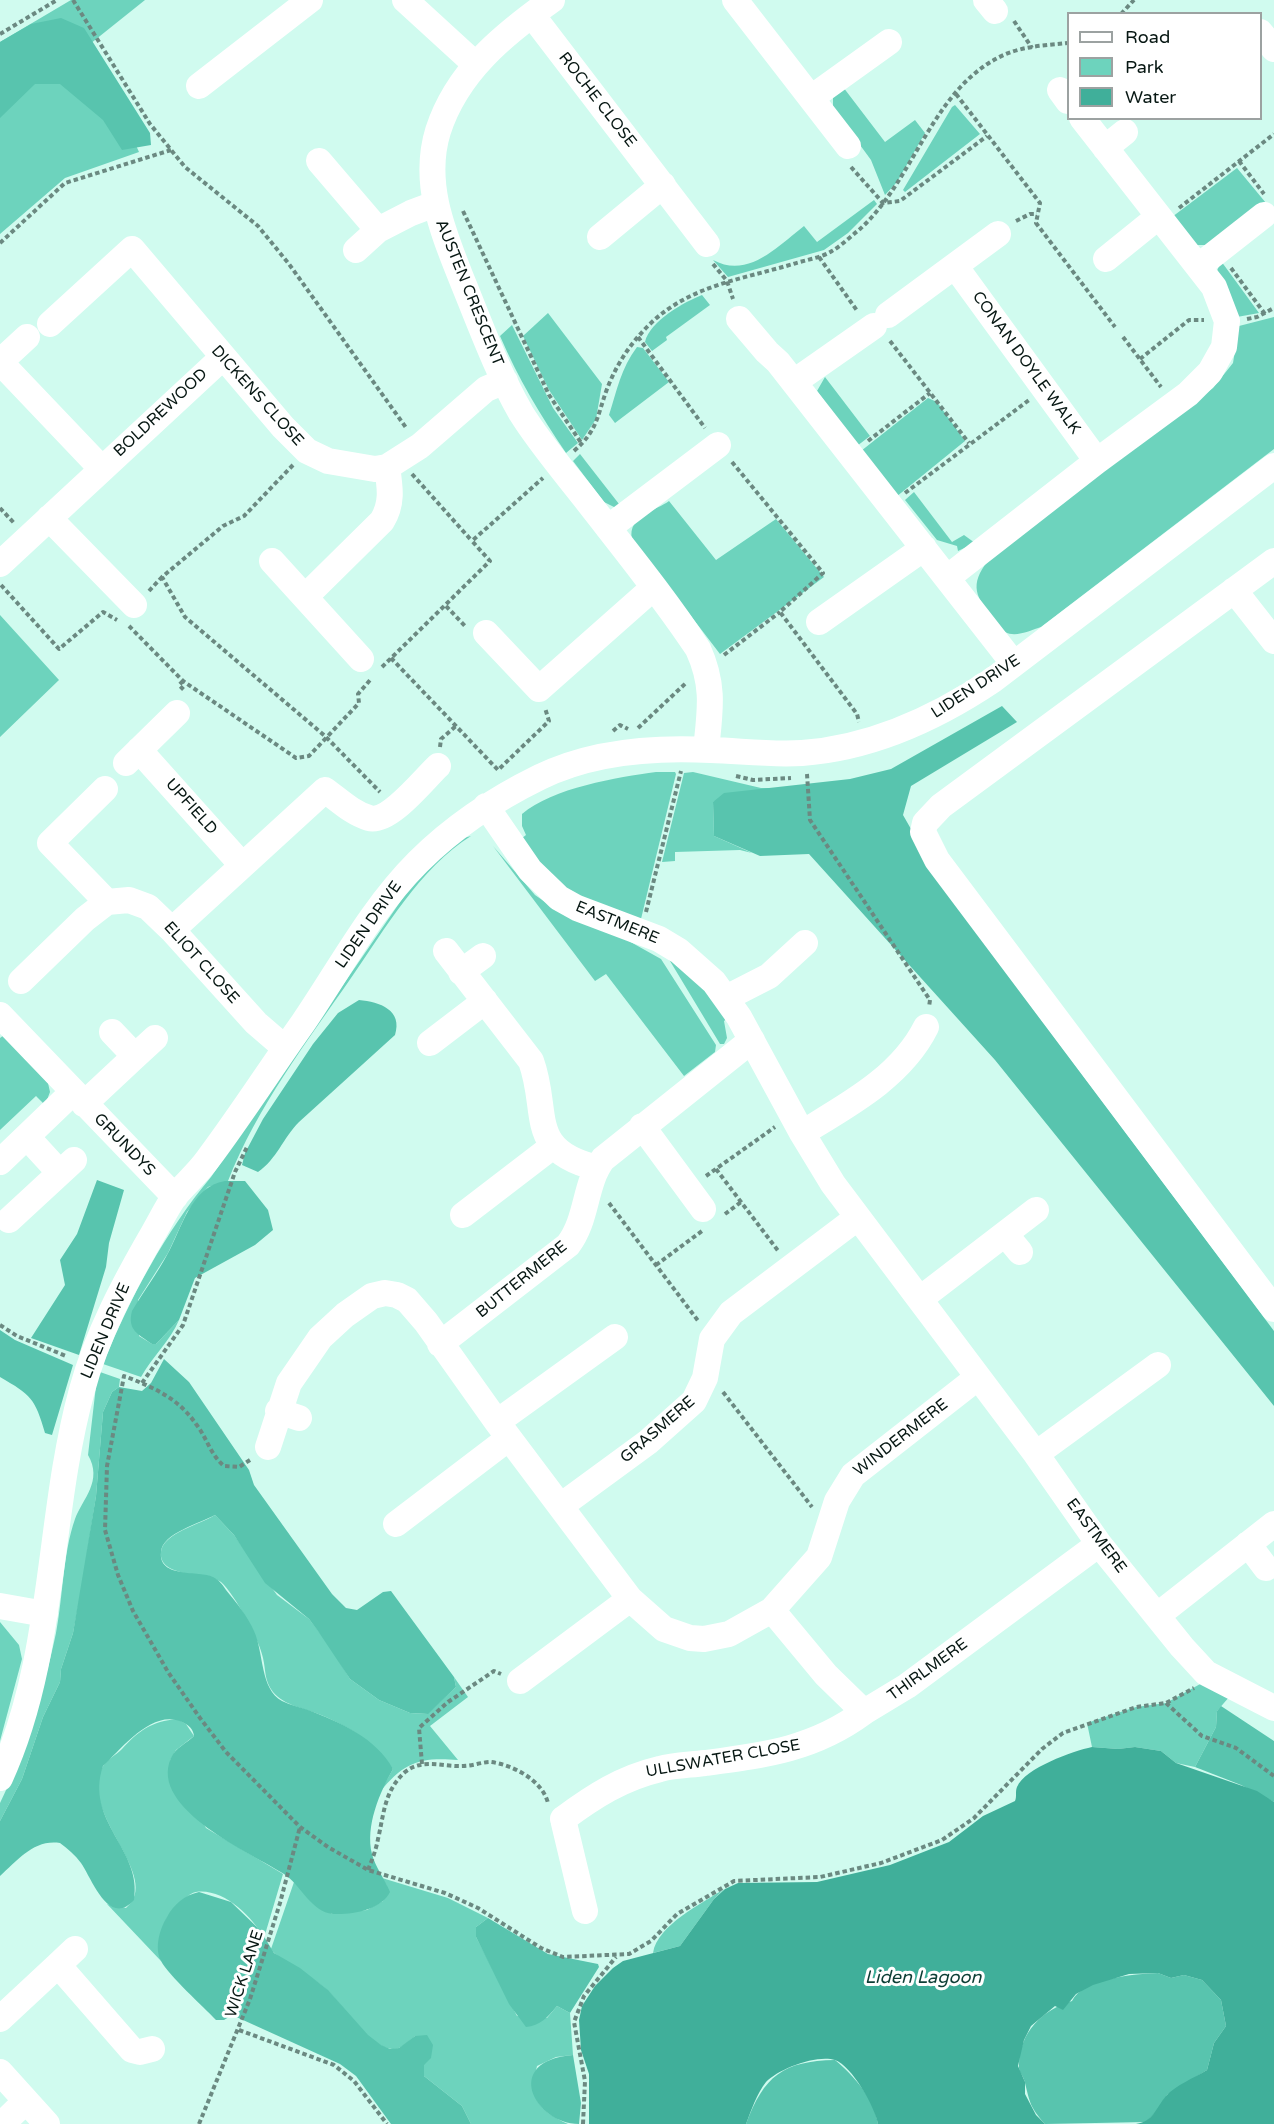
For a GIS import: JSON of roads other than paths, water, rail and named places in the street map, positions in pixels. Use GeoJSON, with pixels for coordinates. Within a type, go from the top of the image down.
{"type":"FeatureCollection","features":[{"type":"Feature","properties":{"kind":"street"},"geometry":{"type":"LineString","coordinates":[[199,86],[310,0]]}},
{"type":"Feature","properties":{"kind":"street"},"geometry":{"type":"LineString","coordinates":[[405,0],[475,64]]}},
{"type":"Feature","properties":{"kind":"street","name":"AUSTEN CRESCENT"},"geometry":{"type":"LineString","coordinates":[[552,0],[475,64],[450,102],[438,132],[432,180],[435,204],[444,239],[504,381],[522,413],[652,589],[683,626],[705,665],[710,677],[710,709],[698,759]]}},
{"type":"Feature","properties":{"kind":"street"},"geometry":{"type":"LineString","coordinates":[[735,0],[848,147]]}},
{"type":"Feature","properties":{"kind":"street","name":"ROCHE CLOSE"},"geometry":{"type":"LineString","coordinates":[[532,15],[707,244]]}},
{"type":"Feature","properties":{"kind":"street"},"geometry":{"type":"LineString","coordinates":[[1262,28],[1274,16]]}},
{"type":"Feature","properties":{"kind":"street"},"geometry":{"type":"LineString","coordinates":[[1262,33],[1274,49]]}},
{"type":"Feature","properties":{"kind":"street"},"geometry":{"type":"LineString","coordinates":[[811,98],[889,42]]}},
{"type":"Feature","properties":{"kind":"street"},"geometry":{"type":"LineString","coordinates":[[947,578],[1097,461],[1175,405],[1210,372],[1224,347],[1227,321],[1214,288],[1209,258],[1160,219],[1084,120]]}},
{"type":"Feature","properties":{"kind":"street"},"geometry":{"type":"LineString","coordinates":[[1105,148],[1125,132]]}},
{"type":"Feature","properties":{"kind":"street"},"geometry":{"type":"LineString","coordinates":[[319,161],[378,230]]}},
{"type":"Feature","properties":{"kind":"street"},"geometry":{"type":"LineString","coordinates":[[600,237],[663,185]]}},
{"type":"Feature","properties":{"kind":"street"},"geometry":{"type":"LineString","coordinates":[[356,250],[378,230],[435,204]]}},
{"type":"Feature","properties":{"kind":"street"},"geometry":{"type":"LineString","coordinates":[[1209,258],[1266,206]]}},
{"type":"Feature","properties":{"kind":"street"},"geometry":{"type":"LineString","coordinates":[[1106,259],[1160,219]]}},
{"type":"Feature","properties":{"kind":"street"},"geometry":{"type":"LineString","coordinates":[[794,382],[998,234]]}},
{"type":"Feature","properties":{"kind":"street","name":"DICKENS CLOSE"},"geometry":{"type":"LineString","coordinates":[[50,324],[132,249],[222,358],[307,451],[350,466],[375,469],[402,458]]}},
{"type":"Feature","properties":{"kind":"street","name":"CONAN DOYLE WALK"},"geometry":{"type":"LineString","coordinates":[[955,266],[1097,461]]}},
{"type":"Feature","properties":{"kind":"street"},"geometry":{"type":"LineString","coordinates":[[739,319],[794,382],[1014,664]]}},
{"type":"Feature","properties":{"kind":"street","name":"BOLDREWOOD"},"geometry":{"type":"LineString","coordinates":[[27,337],[0,363],[101,468]]}},
{"type":"Feature","properties":{"kind":"street","name":"BOLDREWOOD"},"geometry":{"type":"LineString","coordinates":[[0,564],[222,358]]}},
{"type":"Feature","properties":{"kind":"street"},"geometry":{"type":"LineString","coordinates":[[305,597],[382,521],[389,510],[391,489],[402,458],[486,389],[504,381]]}},
{"type":"Feature","properties":{"kind":"street"},"geometry":{"type":"LineString","coordinates":[[608,528],[718,446]]}},
{"type":"Feature","properties":{"kind":"street","name":"LIDEN DRIVE"},"geometry":{"type":"LineString","coordinates":[[0,1778],[26,1703],[45,1614],[66,1457],[85,1379],[124,1285],[175,1197],[209,1158],[391,891],[431,849],[486,806],[547,774],[606,757],[659,750],[698,759],[808,767],[862,742],[893,734],[936,715],[1014,664],[1274,466]]}},
{"type":"Feature","properties":{"kind":"street"},"geometry":{"type":"LineString","coordinates":[[49,518],[135,605]]}},
{"type":"Feature","properties":{"kind":"street"},"geometry":{"type":"LineString","coordinates":[[819,622],[924,548]]}},
{"type":"Feature","properties":{"kind":"street"},"geometry":{"type":"LineString","coordinates":[[272,561],[372,668]]}},
{"type":"Feature","properties":{"kind":"street"},"geometry":{"type":"LineString","coordinates":[[1274,561],[941,806],[925,823],[922,832],[938,860],[1274,1309]]}},
{"type":"Feature","properties":{"kind":"street"},"geometry":{"type":"LineString","coordinates":[[486,633],[539,689],[652,589]]}},
{"type":"Feature","properties":{"kind":"street"},"geometry":{"type":"LineString","coordinates":[[1234,590],[1274,641]]}},
{"type":"Feature","properties":{"kind":"street","name":"UPFIELD"},"geometry":{"type":"LineString","coordinates":[[177,712],[133,756],[242,865]]}},
{"type":"Feature","properties":{"kind":"street"},"geometry":{"type":"LineString","coordinates":[[172,930],[325,790],[356,813],[372,819],[387,815],[438,765]]}},
{"type":"Feature","properties":{"kind":"street"},"geometry":{"type":"LineString","coordinates":[[21,981],[85,919],[107,902],[50,843],[105,789]]}},
{"type":"Feature","properties":{"kind":"street","name":"EASTMERE"},"geometry":{"type":"LineString","coordinates":[[486,806],[530,870],[559,898],[577,908],[641,930],[679,951],[714,982],[752,1040],[802,1133],[857,1218],[1036,1454],[1099,1544],[1182,1647],[1206,1673],[1274,1708]]}},
{"type":"Feature","properties":{"kind":"street","name":"ELIOT CLOSE"},"geometry":{"type":"LineString","coordinates":[[107,902],[129,900],[148,908],[172,930],[256,1023],[285,1048]]}},
{"type":"Feature","properties":{"kind":"street"},"geometry":{"type":"LineString","coordinates":[[726,998],[769,976],[805,944]]}},
{"type":"Feature","properties":{"kind":"street"},"geometry":{"type":"LineString","coordinates":[[446,951],[531,1061],[537,1078],[542,1124],[553,1146],[594,1174]]}},
{"type":"Feature","properties":{"kind":"street"},"geometry":{"type":"LineString","coordinates":[[461,972],[483,956]]}},
{"type":"Feature","properties":{"kind":"street"},"geometry":{"type":"LineString","coordinates":[[430,1043],[485,1001]]}},
{"type":"Feature","properties":{"kind":"street","name":"GRUNDYS"},"geometry":{"type":"LineString","coordinates":[[0,1015],[175,1197]]}},
{"type":"Feature","properties":{"kind":"street"},"geometry":{"type":"LineString","coordinates":[[802,1133],[882,1080],[909,1054],[926,1027]]}},
{"type":"Feature","properties":{"kind":"street"},"geometry":{"type":"LineString","coordinates":[[112,1032],[131,1052],[130,1061]]}},
{"type":"Feature","properties":{"kind":"street"},"geometry":{"type":"LineString","coordinates":[[0,1162],[27,1137],[130,1061],[155,1038]]}},
{"type":"Feature","properties":{"kind":"street","name":"BUTTERMERE"},"geometry":{"type":"LineString","coordinates":[[440,1344],[568,1245],[582,1221],[594,1174],[610,1151],[752,1040]]}},
{"type":"Feature","properties":{"kind":"street"},"geometry":{"type":"LineString","coordinates":[[642,1126],[705,1210]]}},
{"type":"Feature","properties":{"kind":"street"},"geometry":{"type":"LineString","coordinates":[[9,1220],[67,1166],[27,1137]]}},
{"type":"Feature","properties":{"kind":"street"},"geometry":{"type":"LineString","coordinates":[[463,1215],[553,1146]]}},
{"type":"Feature","properties":{"kind":"street"},"geometry":{"type":"LineString","coordinates":[[920,1299],[1013,1243],[1036,1210]]}},
{"type":"Feature","properties":{"kind":"street","name":"GRASMERE"},"geometry":{"type":"LineString","coordinates":[[562,1505],[648,1442],[689,1407],[699,1394],[706,1374],[712,1339],[731,1313],[857,1218]]}},
{"type":"Feature","properties":{"kind":"street","name":"WINDERMERE"},"geometry":{"type":"LineString","coordinates":[[268,1447],[288,1414],[298,1366],[320,1338],[345,1315],[372,1296],[385,1293],[407,1300],[426,1322],[503,1430],[562,1505],[630,1599],[664,1629],[690,1638],[704,1639],[729,1635],[772,1610],[811,1569],[825,1546],[841,1491],[853,1475],[977,1378]]}},
{"type":"Feature","properties":{"kind":"street"},"geometry":{"type":"LineString","coordinates":[[396,1524],[503,1430],[615,1337]]}},
{"type":"Feature","properties":{"kind":"street"},"geometry":{"type":"LineString","coordinates":[[1036,1454],[1158,1365]]}},
{"type":"Feature","properties":{"kind":"street"},"geometry":{"type":"LineString","coordinates":[[1158,1616],[1274,1524]]}},
{"type":"Feature","properties":{"kind":"street","name":"THIRLMERE"},"geometry":{"type":"LineString","coordinates":[[864,1712],[907,1686],[1099,1544]]}},
{"type":"Feature","properties":{"kind":"street"},"geometry":{"type":"LineString","coordinates":[[1248,1544],[1266,1568]]}},
{"type":"Feature","properties":{"kind":"street"},"geometry":{"type":"LineString","coordinates":[[520,1681],[630,1599]]}},
{"type":"Feature","properties":{"kind":"street"},"geometry":{"type":"LineString","coordinates":[[0,1606],[45,1614]]}},
{"type":"Feature","properties":{"kind":"street"},"geometry":{"type":"LineString","coordinates":[[772,1610],[826,1675],[864,1712]]}},
{"type":"Feature","properties":{"kind":"street","name":"ULLSWATER CLOSE"},"geometry":{"type":"LineString","coordinates":[[585,1911],[557,1817],[624,1780],[663,1768],[788,1750],[824,1738],[864,1712]]}},
{"type":"Feature","properties":{"kind":"street"},"geometry":{"type":"LineString","coordinates":[[0,2019],[67,1957],[90,1999],[132,2050],[140,2052],[152,2049]]}},
{"type":"Feature","properties":{"kind":"street"},"geometry":{"type":"LineString","coordinates":[[0,2072],[47,2124]]}},
{"type":"Feature","properties":{"kind":"street"},"geometry":{"type":"LineString","coordinates":[[2,2124],[26,2102]]}},
{"type":"Feature","properties":{"kind":"water","name":"Liden Lagoon"},"geometry":{"type":"Polygon","coordinates":[[[1092,1747],[1118,1749],[1135,1747],[1161,1751],[1176,1763],[1257,1791],[1274,1802],[1274,2124],[1136,2124],[1151,2117],[1166,2096],[1175,2088],[1207,2070],[1214,2043],[1226,2026],[1221,2000],[1202,1980],[1184,1975],[1171,1978],[1158,1973],[1129,1974],[1093,1985],[1076,1994],[1063,2010],[1055,2006],[1031,2026],[1024,2040],[1018,2066],[1025,2082],[1025,2094],[1036,2115],[1045,2124],[878,2124],[868,2098],[848,2070],[835,2060],[818,2059],[788,2068],[766,2082],[746,2124],[589,2124],[589,2074],[581,2050],[579,2020],[582,2006],[595,1986],[613,1968],[623,1961],[680,1946],[714,1899],[725,1889],[738,1883],[817,1882],[890,1865],[949,1842],[983,1816],[1015,1801],[1017,1787],[1029,1773],[1062,1756],[1092,1747]]]}}]}
